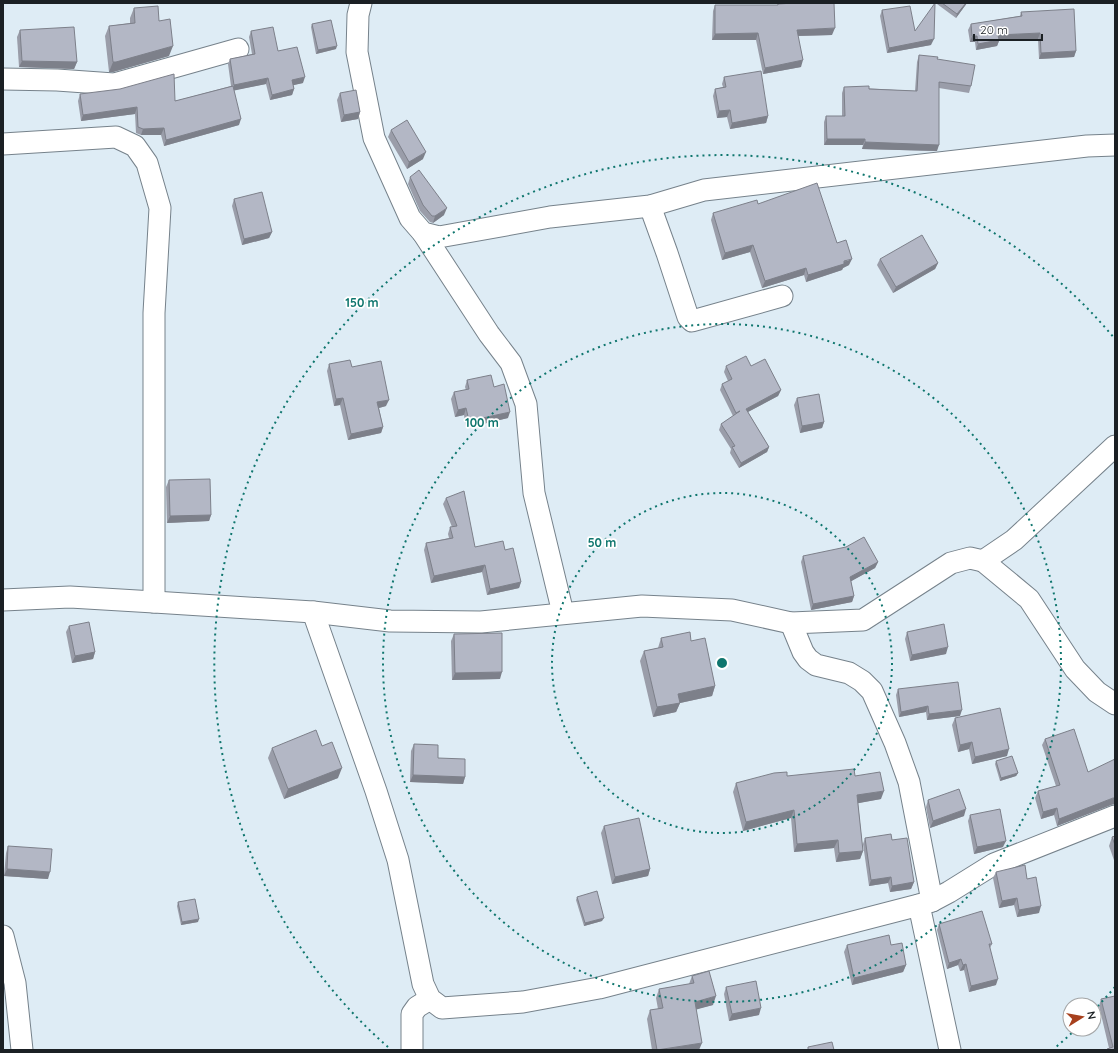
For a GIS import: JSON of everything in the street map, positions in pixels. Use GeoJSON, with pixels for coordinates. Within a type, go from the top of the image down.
{"type":"FeatureCollection","features":[{"type":"Feature","properties":{"kind":"street"},"geometry":{"type":"LineString","coordinates":[[361,3],[358,14],[357,52],[374,138],[410,218],[424,232],[489,334],[512,363],[526,404],[534,493],[563,613]]}},
{"type":"Feature","properties":{"kind":"street"},"geometry":{"type":"LineString","coordinates":[[3,79],[58,80],[114,84],[238,49]]}},
{"type":"Feature","properties":{"kind":"street"},"geometry":{"type":"LineString","coordinates":[[3,144],[116,138],[135,146],[147,163],[160,208],[154,313],[154,602]]}},
{"type":"Feature","properties":{"kind":"street"},"geometry":{"type":"LineString","coordinates":[[424,232],[439,237],[550,217],[650,206],[704,190],[1087,146],[1115,145]]}},
{"type":"Feature","properties":{"kind":"street"},"geometry":{"type":"LineString","coordinates":[[650,206],[688,317],[692,321],[782,296]]}},
{"type":"Feature","properties":{"kind":"street"},"geometry":{"type":"LineString","coordinates":[[983,561],[1014,540],[1115,446]]}},
{"type":"Feature","properties":{"kind":"street"},"geometry":{"type":"LineString","coordinates":[[3,600],[70,597],[313,612],[390,621],[481,622],[563,613],[650,607],[732,610],[791,623],[863,620],[950,563],[970,558],[983,561],[1029,598],[1075,669],[1097,692],[1115,704]]}},
{"type":"Feature","properties":{"kind":"street"},"geometry":{"type":"LineString","coordinates":[[313,612],[376,791],[398,860],[423,984],[430,999],[442,1008],[523,1002],[599,988],[925,903],[949,892],[994,864],[1115,816]]}},
{"type":"Feature","properties":{"kind":"street"},"geometry":{"type":"LineString","coordinates":[[791,623],[803,652],[808,659],[816,665],[849,673],[862,681],[872,691],[909,782],[925,903],[950,1050]]}},
{"type":"Feature","properties":{"kind":"street"},"geometry":{"type":"LineString","coordinates":[[3,936],[15,983],[22,1050]]}},
{"type":"Feature","properties":{"kind":"street"},"geometry":{"type":"LineString","coordinates":[[412,1050],[412,1014],[417,1007],[430,999]]}},
{"type":"Feature","properties":{"kind":"building"},"geometry":{"type":"Polygon","coordinates":[[[794,3],[834,3],[835,28],[797,30],[803,60],[765,68],[758,33],[715,34],[715,5],[778,5],[794,3]]]}},
{"type":"Feature","properties":{"kind":"building"},"geometry":{"type":"Polygon","coordinates":[[[935,3],[934,39],[889,48],[882,10],[910,6],[915,31],[935,3]]]}},
{"type":"Feature","properties":{"kind":"building"},"geometry":{"type":"Polygon","coordinates":[[[942,3],[966,3],[957,14],[942,3]]]}},
{"type":"Feature","properties":{"kind":"building"},"geometry":{"type":"Polygon","coordinates":[[[158,6],[159,21],[170,19],[173,46],[113,62],[109,26],[135,23],[134,8],[158,6]]]}},
{"type":"Feature","properties":{"kind":"building"},"geometry":{"type":"Polygon","coordinates":[[[1074,9],[1076,51],[1041,53],[1040,33],[998,35],[999,40],[978,44],[977,36],[972,36],[971,24],[1022,16],[1021,12],[1074,9]]]}},
{"type":"Feature","properties":{"kind":"building"},"geometry":{"type":"Polygon","coordinates":[[[331,20],[337,46],[318,50],[312,24],[331,20]]]}},
{"type":"Feature","properties":{"kind":"building"},"geometry":{"type":"Polygon","coordinates":[[[74,27],[77,62],[22,61],[20,30],[74,27]]]}},
{"type":"Feature","properties":{"kind":"building"},"geometry":{"type":"Polygon","coordinates":[[[273,27],[278,51],[297,47],[305,77],[292,80],[294,89],[272,95],[268,78],[234,85],[230,59],[255,54],[251,31],[273,27]]]}},
{"type":"Feature","properties":{"kind":"building"},"geometry":{"type":"Polygon","coordinates":[[[919,55],[938,57],[937,59],[975,65],[971,86],[939,82],[939,145],[865,142],[865,139],[827,139],[826,116],[845,116],[844,87],[869,86],[869,89],[917,91],[919,55]]]}},
{"type":"Feature","properties":{"kind":"building"},"geometry":{"type":"Polygon","coordinates":[[[761,71],[768,116],[732,123],[730,110],[719,111],[715,89],[726,87],[724,77],[761,71]]]}},
{"type":"Feature","properties":{"kind":"building"},"geometry":{"type":"Polygon","coordinates":[[[174,74],[175,101],[233,86],[241,119],[166,140],[164,128],[143,129],[138,127],[137,107],[83,115],[80,94],[120,89],[174,74]]]}},
{"type":"Feature","properties":{"kind":"building"},"geometry":{"type":"Polygon","coordinates":[[[356,90],[360,112],[344,115],[340,93],[356,90]]]}},
{"type":"Feature","properties":{"kind":"building"},"geometry":{"type":"Polygon","coordinates":[[[407,120],[426,152],[409,162],[391,130],[407,120]]]}},
{"type":"Feature","properties":{"kind":"building"},"geometry":{"type":"Polygon","coordinates":[[[419,170],[447,208],[435,216],[432,216],[423,205],[410,177],[419,170]]]}},
{"type":"Feature","properties":{"kind":"building"},"geometry":{"type":"Polygon","coordinates":[[[817,183],[837,243],[846,240],[852,259],[844,261],[844,264],[808,275],[806,268],[765,281],[753,245],[725,253],[713,213],[757,200],[758,204],[817,183]]]}},
{"type":"Feature","properties":{"kind":"building"},"geometry":{"type":"Polygon","coordinates":[[[262,192],[272,232],[244,239],[234,199],[262,192]]]}},
{"type":"Feature","properties":{"kind":"building"},"geometry":{"type":"Polygon","coordinates":[[[922,235],[938,263],[896,287],[880,259],[922,235]]]}},
{"type":"Feature","properties":{"kind":"building"},"geometry":{"type":"Polygon","coordinates":[[[746,356],[751,366],[765,359],[781,390],[746,409],[769,447],[741,463],[732,447],[735,446],[721,424],[740,411],[736,413],[722,384],[732,379],[726,366],[746,356]]]}},
{"type":"Feature","properties":{"kind":"building"},"geometry":{"type":"Polygon","coordinates":[[[350,360],[352,367],[381,361],[389,400],[377,402],[383,427],[351,434],[343,398],[336,399],[329,364],[350,360]]]}},
{"type":"Feature","properties":{"kind":"building"},"geometry":{"type":"Polygon","coordinates":[[[491,375],[494,387],[504,384],[510,412],[469,421],[466,408],[458,410],[454,392],[469,389],[467,380],[491,375]]]}},
{"type":"Feature","properties":{"kind":"building"},"geometry":{"type":"Polygon","coordinates":[[[819,394],[824,422],[802,426],[797,398],[819,394]]]}},
{"type":"Feature","properties":{"kind":"building"},"geometry":{"type":"Polygon","coordinates":[[[210,479],[211,515],[170,516],[169,480],[210,479]]]}},
{"type":"Feature","properties":{"kind":"building"},"geometry":{"type":"Polygon","coordinates":[[[464,491],[475,547],[503,541],[505,550],[513,548],[521,582],[490,589],[485,565],[434,576],[426,543],[453,538],[450,527],[457,526],[446,498],[464,491]]]}},
{"type":"Feature","properties":{"kind":"building"},"geometry":{"type":"Polygon","coordinates":[[[864,537],[878,562],[850,577],[854,596],[813,604],[803,556],[846,547],[864,537]]]}},
{"type":"Feature","properties":{"kind":"building"},"geometry":{"type":"Polygon","coordinates":[[[89,622],[95,652],[75,656],[69,626],[89,622]]]}},
{"type":"Feature","properties":{"kind":"building"},"geometry":{"type":"Polygon","coordinates":[[[944,624],[948,647],[912,655],[907,632],[944,624]]]}},
{"type":"Feature","properties":{"kind":"building"},"geometry":{"type":"Polygon","coordinates":[[[690,632],[691,641],[705,638],[715,686],[678,694],[680,703],[657,707],[644,651],[663,647],[661,638],[690,632]]]}},
{"type":"Feature","properties":{"kind":"building"},"geometry":{"type":"Polygon","coordinates":[[[502,633],[502,672],[455,673],[454,634],[502,633]]]}},
{"type":"Feature","properties":{"kind":"building"},"geometry":{"type":"Polygon","coordinates":[[[958,682],[962,710],[929,714],[928,706],[901,712],[898,689],[958,682]]]}},
{"type":"Feature","properties":{"kind":"building"},"geometry":{"type":"Polygon","coordinates":[[[1000,708],[1009,749],[975,757],[972,742],[960,745],[955,718],[1000,708]]]}},
{"type":"Feature","properties":{"kind":"building"},"geometry":{"type":"Polygon","coordinates":[[[1074,729],[1088,772],[1115,759],[1115,798],[1059,819],[1057,808],[1043,812],[1038,791],[1060,785],[1045,739],[1074,729]]]}},
{"type":"Feature","properties":{"kind":"building"},"geometry":{"type":"Polygon","coordinates":[[[316,730],[322,746],[332,742],[342,768],[288,789],[272,748],[316,730]]]}},
{"type":"Feature","properties":{"kind":"building"},"geometry":{"type":"Polygon","coordinates":[[[414,744],[438,745],[438,758],[465,759],[465,777],[413,775],[414,744]]]}},
{"type":"Feature","properties":{"kind":"building"},"geometry":{"type":"Polygon","coordinates":[[[1012,756],[1018,773],[1001,778],[996,761],[1012,756]]]}},
{"type":"Feature","properties":{"kind":"building"},"geometry":{"type":"Polygon","coordinates":[[[854,769],[855,776],[880,772],[884,791],[857,795],[863,851],[839,853],[838,840],[797,844],[794,810],[746,822],[736,783],[774,773],[787,772],[787,776],[854,769]]]}},
{"type":"Feature","properties":{"kind":"building"},"geometry":{"type":"Polygon","coordinates":[[[959,789],[966,809],[933,821],[928,800],[959,789]]]}},
{"type":"Feature","properties":{"kind":"building"},"geometry":{"type":"Polygon","coordinates":[[[1000,809],[1006,841],[977,847],[970,815],[1000,809]]]}},
{"type":"Feature","properties":{"kind":"building"},"geometry":{"type":"Polygon","coordinates":[[[639,818],[650,869],[615,877],[604,826],[639,818]]]}},
{"type":"Feature","properties":{"kind":"building"},"geometry":{"type":"Polygon","coordinates":[[[891,834],[892,840],[907,838],[914,882],[892,886],[891,877],[871,880],[865,838],[891,834]]]}},
{"type":"Feature","properties":{"kind":"building"},"geometry":{"type":"Polygon","coordinates":[[[1115,836],[1115,845],[1112,837],[1115,836]]]}},
{"type":"Feature","properties":{"kind":"building"},"geometry":{"type":"Polygon","coordinates":[[[8,846],[52,849],[50,872],[7,869],[8,846]]]}},
{"type":"Feature","properties":{"kind":"building"},"geometry":{"type":"Polygon","coordinates":[[[1025,865],[1027,879],[1036,877],[1041,906],[1019,910],[1017,898],[1002,901],[996,872],[1025,865]]]}},
{"type":"Feature","properties":{"kind":"building"},"geometry":{"type":"Polygon","coordinates":[[[597,891],[604,918],[585,923],[577,897],[597,891]]]}},
{"type":"Feature","properties":{"kind":"building"},"geometry":{"type":"Polygon","coordinates":[[[195,899],[199,919],[182,922],[178,902],[195,899]]]}},
{"type":"Feature","properties":{"kind":"building"},"geometry":{"type":"Polygon","coordinates":[[[982,911],[992,944],[989,944],[998,979],[971,986],[966,964],[963,965],[961,959],[949,963],[939,924],[982,911]]]}},
{"type":"Feature","properties":{"kind":"building"},"geometry":{"type":"Polygon","coordinates":[[[889,935],[891,945],[902,943],[906,965],[854,978],[847,945],[889,935]]]}},
{"type":"Feature","properties":{"kind":"building"},"geometry":{"type":"Polygon","coordinates":[[[709,971],[716,996],[695,1002],[702,1043],[657,1050],[650,1010],[663,1008],[659,989],[694,983],[692,976],[709,971]]]}},
{"type":"Feature","properties":{"kind":"building"},"geometry":{"type":"Polygon","coordinates":[[[756,981],[761,1008],[732,1014],[726,987],[756,981]]]}},
{"type":"Feature","properties":{"kind":"building"},"geometry":{"type":"Polygon","coordinates":[[[1115,996],[1115,1050],[1107,1050],[1113,1047],[1102,999],[1115,996]]]}},
{"type":"Feature","properties":{"kind":"building"},"geometry":{"type":"Polygon","coordinates":[[[832,1042],[834,1050],[808,1050],[808,1047],[832,1042]]]}}]}
